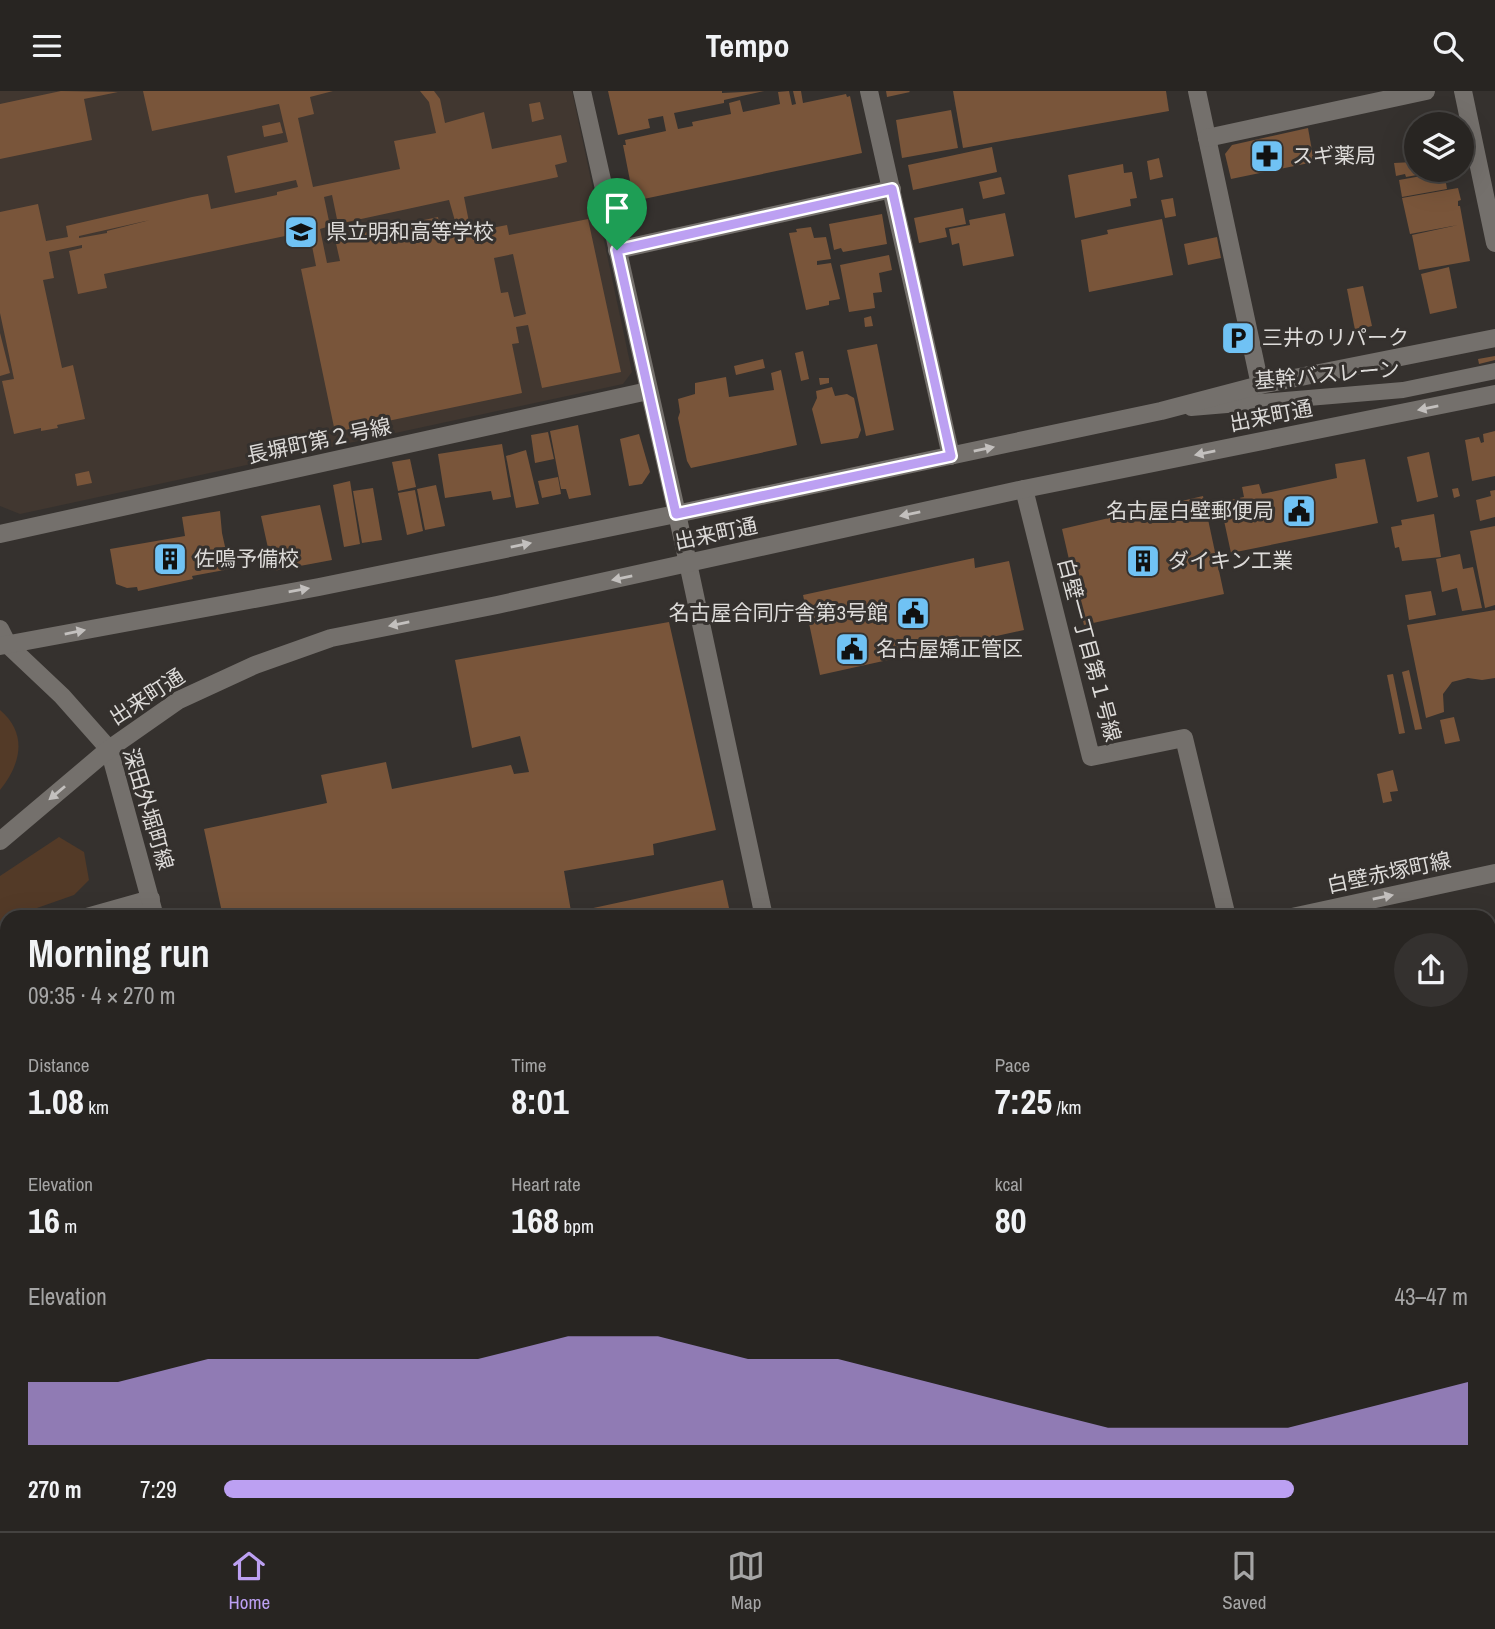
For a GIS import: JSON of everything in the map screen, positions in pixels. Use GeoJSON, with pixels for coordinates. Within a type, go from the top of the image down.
{"type":"FeatureCollection","features":[{"type":"Feature","properties":{"kind":"street"},"geometry":{"type":"LineString","coordinates":[[582,91],[762,910]]}},
{"type":"Feature","properties":{"kind":"street"},"geometry":{"type":"LineString","coordinates":[[869,91],[951,456]]}},
{"type":"Feature","properties":{"kind":"street"},"geometry":{"type":"LineString","coordinates":[[1197,91],[1260,385]]}},
{"type":"Feature","properties":{"kind":"street"},"geometry":{"type":"LineString","coordinates":[[1207,138],[1426,91]]}},
{"type":"Feature","properties":{"kind":"street"},"geometry":{"type":"LineString","coordinates":[[1463,91],[1495,243]]}},
{"type":"Feature","properties":{"kind":"street"},"geometry":{"type":"LineString","coordinates":[[617,250],[892,189]]}},
{"type":"Feature","properties":{"kind":"street","name":"出来町通"},"geometry":{"type":"LineString","coordinates":[[3,640],[319,587],[951,456],[1161,411],[1260,385],[1495,338]]}},
{"type":"Feature","properties":{"kind":"street","name":"長塀町第２号線"},"geometry":{"type":"LineString","coordinates":[[0,534],[648,391]]}},
{"type":"Feature","properties":{"kind":"street","name":"出来町通"},"geometry":{"type":"LineString","coordinates":[[0,841],[109,750],[179,700],[255,665],[331,638],[1024,489],[1495,394]]}},
{"type":"Feature","properties":{"kind":"street","name":"白壁一丁目第１号線"},"geometry":{"type":"LineString","coordinates":[[1024,489],[1091,757],[1184,738],[1225,910]]}},
{"type":"Feature","properties":{"kind":"street","name":"深田外堀町線"},"geometry":{"type":"LineString","coordinates":[[3,640],[62,696],[109,750],[153,910]]}},
{"type":"Feature","properties":{"kind":"street","name":"白壁赤塚町線"},"geometry":{"type":"LineString","coordinates":[[1324,910],[1495,873]]}},
{"type":"Feature","properties":{"kind":"street"},"geometry":{"type":"LineString","coordinates":[[112,910],[151,899]]}},
{"type":"Feature","properties":{"kind":"lane","name":"基幹バスレーン"},"geometry":{"type":"LineString","coordinates":[[1161,411],[1403,390],[1495,372]]}},
{"type":"Feature","properties":{"kind":"shaded area","name":"県立明和高等学校"},"geometry":{"type":"Polygon","coordinates":[[[0,91],[572,91],[632,372],[623,384],[20,514],[0,506],[0,91]]]}},
{"type":"Feature","properties":{"kind":"shaded area"},"geometry":{"type":"Polygon","coordinates":[[[0,710],[15,729],[18,749],[13,770],[0,790],[0,710]]]}},
{"type":"Feature","properties":{"kind":"shaded area"},"geometry":{"type":"Polygon","coordinates":[[[59,837],[84,852],[89,880],[74,895],[31,910],[0,910],[0,876],[59,837]]]}},
{"type":"Feature","properties":{"kind":"building"},"geometry":{"type":"Polygon","coordinates":[[[61,91],[118,92],[84,99],[92,140],[0,159],[0,104],[61,91]]]}},
{"type":"Feature","properties":{"kind":"building"},"geometry":{"type":"Polygon","coordinates":[[[143,91],[333,91],[310,97],[314,114],[298,118],[313,187],[400,169],[394,141],[436,133],[429,102],[420,91],[434,91],[440,99],[445,123],[484,112],[492,149],[561,135],[567,162],[555,165],[558,177],[464,197],[471,232],[507,225],[509,235],[588,219],[621,372],[542,388],[528,325],[516,327],[519,343],[512,344],[522,393],[335,432],[301,269],[316,266],[309,231],[104,274],[107,288],[78,294],[69,251],[82,248],[82,245],[49,252],[54,278],[43,280],[62,368],[73,365],[85,419],[57,425],[58,428],[41,431],[41,428],[14,434],[2,381],[14,379],[0,313],[0,212],[38,204],[46,241],[68,237],[66,226],[192,197],[208,194],[211,209],[277,195],[277,192],[298,187],[296,180],[235,193],[227,156],[288,142],[279,104],[152,131],[143,91]],[[332,195],[324,197],[330,226],[320,229],[327,263],[340,261],[335,239],[438,217],[442,239],[459,235],[449,200],[338,224],[332,195]],[[150,220],[79,236],[79,238],[107,233],[150,220]],[[513,254],[494,258],[501,293],[508,292],[514,317],[526,314],[513,254]]]}},
{"type":"Feature","properties":{"kind":"building"},"geometry":{"type":"Polygon","coordinates":[[[608,91],[764,91],[724,100],[724,103],[674,113],[678,129],[693,126],[692,122],[731,114],[729,103],[740,100],[743,112],[780,104],[778,92],[789,91],[792,105],[796,104],[793,91],[801,91],[803,103],[846,94],[847,97],[850,96],[862,153],[634,201],[623,145],[626,145],[625,140],[666,131],[663,116],[648,119],[650,128],[618,135],[608,91]]]}},
{"type":"Feature","properties":{"kind":"building"},"geometry":{"type":"Polygon","coordinates":[[[886,91],[909,91],[910,92],[887,97],[886,91]]]}},
{"type":"Feature","properties":{"kind":"building"},"geometry":{"type":"Polygon","coordinates":[[[953,91],[1166,91],[1169,111],[963,148],[953,91]]]}},
{"type":"Feature","properties":{"kind":"building"},"geometry":{"type":"Polygon","coordinates":[[[540,102],[544,119],[532,122],[529,104],[540,102]]]}},
{"type":"Feature","properties":{"kind":"building"},"geometry":{"type":"Polygon","coordinates":[[[951,110],[958,148],[902,158],[896,120],[951,110]]]}},
{"type":"Feature","properties":{"kind":"building"},"geometry":{"type":"Polygon","coordinates":[[[280,122],[283,133],[264,137],[262,126],[280,122]]]}},
{"type":"Feature","properties":{"kind":"building"},"geometry":{"type":"Polygon","coordinates":[[[1308,128],[1314,162],[1231,179],[1225,154],[1232,145],[1308,128]]]}},
{"type":"Feature","properties":{"kind":"building"},"geometry":{"type":"Polygon","coordinates":[[[992,147],[997,172],[913,190],[908,165],[992,147]]]}},
{"type":"Feature","properties":{"kind":"building"},"geometry":{"type":"Polygon","coordinates":[[[1159,158],[1163,177],[1150,180],[1147,161],[1159,158]]]}},
{"type":"Feature","properties":{"kind":"building"},"geometry":{"type":"Polygon","coordinates":[[[1404,162],[1404,174],[1396,176],[1394,163],[1404,162]]]}},
{"type":"Feature","properties":{"kind":"building"},"geometry":{"type":"Polygon","coordinates":[[[1123,164],[1124,173],[1132,172],[1137,198],[1130,199],[1131,206],[1075,218],[1068,175],[1123,164]]]}},
{"type":"Feature","properties":{"kind":"building"},"geometry":{"type":"Polygon","coordinates":[[[1001,177],[1005,194],[983,199],[979,182],[1001,177]]]}},
{"type":"Feature","properties":{"kind":"building"},"geometry":{"type":"Polygon","coordinates":[[[1399,180],[1446,182],[1447,189],[1402,197],[1399,180]]]}},
{"type":"Feature","properties":{"kind":"building"},"geometry":{"type":"Polygon","coordinates":[[[1458,188],[1461,200],[1458,201],[1458,206],[1470,261],[1419,270],[1412,235],[1458,225],[1410,234],[1402,198],[1458,188]]]}},
{"type":"Feature","properties":{"kind":"building"},"geometry":{"type":"Polygon","coordinates":[[[1173,198],[1176,216],[1165,218],[1161,200],[1173,198]]]}},
{"type":"Feature","properties":{"kind":"building"},"geometry":{"type":"Polygon","coordinates":[[[963,208],[966,224],[945,228],[947,237],[919,243],[914,218],[963,208]]]}},
{"type":"Feature","properties":{"kind":"building"},"geometry":{"type":"Polygon","coordinates":[[[1005,213],[1014,256],[963,266],[959,243],[952,245],[949,229],[970,225],[969,220],[1005,213]]]}},
{"type":"Feature","properties":{"kind":"building"},"geometry":{"type":"Polygon","coordinates":[[[882,214],[887,244],[843,252],[841,248],[834,250],[829,224],[882,214]]]}},
{"type":"Feature","properties":{"kind":"building"},"geometry":{"type":"Polygon","coordinates":[[[1162,219],[1173,275],[1089,292],[1081,240],[1108,234],[1107,230],[1162,219]]]}},
{"type":"Feature","properties":{"kind":"building"},"geometry":{"type":"Polygon","coordinates":[[[811,227],[814,238],[826,237],[831,259],[817,261],[817,265],[831,263],[840,299],[829,301],[829,305],[806,310],[789,233],[811,227]]]}},
{"type":"Feature","properties":{"kind":"building"},"geometry":{"type":"Polygon","coordinates":[[[1217,237],[1221,258],[1188,265],[1184,244],[1217,237]]]}},
{"type":"Feature","properties":{"kind":"building"},"geometry":{"type":"Polygon","coordinates":[[[889,255],[892,270],[879,273],[882,292],[873,293],[875,308],[849,312],[840,265],[889,255]]]}},
{"type":"Feature","properties":{"kind":"building"},"geometry":{"type":"Polygon","coordinates":[[[1449,267],[1457,308],[1430,314],[1421,274],[1449,267]]]}},
{"type":"Feature","properties":{"kind":"building"},"geometry":{"type":"Polygon","coordinates":[[[1363,286],[1372,326],[1355,330],[1347,289],[1363,286]]]}},
{"type":"Feature","properties":{"kind":"building"},"geometry":{"type":"Polygon","coordinates":[[[871,316],[873,326],[865,327],[864,318],[871,316]]]}},
{"type":"Feature","properties":{"kind":"building"},"geometry":{"type":"Polygon","coordinates":[[[0,333],[10,373],[0,376],[0,333]]]}},
{"type":"Feature","properties":{"kind":"building"},"geometry":{"type":"Polygon","coordinates":[[[877,344],[894,430],[866,436],[847,350],[877,344]]]}},
{"type":"Feature","properties":{"kind":"building"},"geometry":{"type":"Polygon","coordinates":[[[803,351],[809,379],[801,381],[795,353],[803,351]]]}},
{"type":"Feature","properties":{"kind":"building"},"geometry":{"type":"Polygon","coordinates":[[[1495,356],[1495,360],[1479,364],[1478,359],[1495,356]]]}},
{"type":"Feature","properties":{"kind":"building"},"geometry":{"type":"Polygon","coordinates":[[[763,359],[765,368],[736,375],[734,366],[763,359]]]}},
{"type":"Feature","properties":{"kind":"building"},"geometry":{"type":"Polygon","coordinates":[[[781,370],[797,445],[691,468],[687,461],[678,418],[678,399],[695,394],[695,383],[726,377],[729,397],[774,390],[771,373],[781,370]]]}},
{"type":"Feature","properties":{"kind":"building"},"geometry":{"type":"Polygon","coordinates":[[[819,378],[829,378],[829,383],[820,385],[819,378]]]}},
{"type":"Feature","properties":{"kind":"building"},"geometry":{"type":"Polygon","coordinates":[[[832,387],[835,396],[847,394],[854,398],[861,430],[858,438],[821,444],[812,409],[817,398],[816,391],[832,387]]]}},
{"type":"Feature","properties":{"kind":"building"},"geometry":{"type":"Polygon","coordinates":[[[578,425],[591,495],[569,499],[566,489],[561,489],[550,431],[578,425]]]}},
{"type":"Feature","properties":{"kind":"building"},"geometry":{"type":"Polygon","coordinates":[[[1495,431],[1495,476],[1472,481],[1465,440],[1479,437],[1481,443],[1484,442],[1483,434],[1495,431]]]}},
{"type":"Feature","properties":{"kind":"building"},"geometry":{"type":"Polygon","coordinates":[[[548,432],[554,459],[535,463],[531,435],[548,432]]]}},
{"type":"Feature","properties":{"kind":"building"},"geometry":{"type":"Polygon","coordinates":[[[639,434],[650,472],[642,484],[629,486],[620,439],[639,434]]]}},
{"type":"Feature","properties":{"kind":"building"},"geometry":{"type":"Polygon","coordinates":[[[502,444],[511,497],[493,500],[491,491],[445,498],[438,454],[502,444]]]}},
{"type":"Feature","properties":{"kind":"building"},"geometry":{"type":"Polygon","coordinates":[[[526,450],[539,504],[516,508],[506,456],[526,450]]]}},
{"type":"Feature","properties":{"kind":"building"},"geometry":{"type":"Polygon","coordinates":[[[1429,452],[1438,497],[1417,502],[1407,457],[1429,452]]]}},
{"type":"Feature","properties":{"kind":"building"},"geometry":{"type":"Polygon","coordinates":[[[410,459],[416,487],[398,491],[392,462],[410,459]]]}},
{"type":"Feature","properties":{"kind":"building"},"geometry":{"type":"Polygon","coordinates":[[[1365,459],[1378,523],[1231,553],[1220,502],[1244,497],[1242,487],[1259,484],[1262,494],[1337,478],[1335,464],[1365,459]]]}},
{"type":"Feature","properties":{"kind":"building"},"geometry":{"type":"Polygon","coordinates":[[[89,471],[92,483],[77,486],[75,474],[89,471]]]}},
{"type":"Feature","properties":{"kind":"building"},"geometry":{"type":"Polygon","coordinates":[[[558,477],[561,494],[542,498],[538,481],[558,477]]]}},
{"type":"Feature","properties":{"kind":"building"},"geometry":{"type":"Polygon","coordinates":[[[350,481],[360,544],[344,547],[333,485],[350,481]]]}},
{"type":"Feature","properties":{"kind":"building"},"geometry":{"type":"Polygon","coordinates":[[[436,485],[445,526],[425,530],[417,489],[436,485]]]}},
{"type":"Feature","properties":{"kind":"building"},"geometry":{"type":"Polygon","coordinates":[[[373,488],[382,540],[362,543],[353,491],[373,488]]]}},
{"type":"Feature","properties":{"kind":"building"},"geometry":{"type":"Polygon","coordinates":[[[1458,488],[1460,496],[1454,498],[1452,489],[1458,488]]]}},
{"type":"Feature","properties":{"kind":"building"},"geometry":{"type":"Polygon","coordinates":[[[415,490],[423,531],[407,535],[398,493],[415,490]]]}},
{"type":"Feature","properties":{"kind":"building"},"geometry":{"type":"Polygon","coordinates":[[[1495,490],[1495,517],[1480,521],[1476,500],[1491,496],[1490,491],[1495,490]]]}},
{"type":"Feature","properties":{"kind":"building","name":"ダイキン工業"},"geometry":{"type":"Polygon","coordinates":[[[1203,496],[1224,594],[1084,625],[1062,529],[1203,496]]]}},
{"type":"Feature","properties":{"kind":"building"},"geometry":{"type":"Polygon","coordinates":[[[320,505],[332,560],[273,571],[261,516],[320,505]]]}},
{"type":"Feature","properties":{"kind":"building","name":"佐鳴予備校"},"geometry":{"type":"Polygon","coordinates":[[[220,511],[230,569],[138,591],[137,587],[127,588],[116,584],[110,549],[185,536],[182,517],[220,511]]]}},
{"type":"Feature","properties":{"kind":"building"},"geometry":{"type":"Polygon","coordinates":[[[1434,514],[1441,557],[1402,561],[1399,547],[1395,548],[1391,527],[1402,525],[1401,520],[1434,514]]]}},
{"type":"Feature","properties":{"kind":"building"},"geometry":{"type":"Polygon","coordinates":[[[1495,526],[1495,605],[1485,608],[1470,531],[1495,526]]]}},
{"type":"Feature","properties":{"kind":"building"},"geometry":{"type":"Polygon","coordinates":[[[1460,554],[1463,569],[1473,567],[1482,608],[1462,611],[1457,588],[1442,592],[1436,559],[1460,554]]]}},
{"type":"Feature","properties":{"kind":"building","name":"名古屋合同庁舎第3号館"},"geometry":{"type":"Polygon","coordinates":[[[974,558],[975,568],[1009,561],[1024,630],[820,675],[803,595],[974,558]]]}},
{"type":"Feature","properties":{"kind":"building"},"geometry":{"type":"Polygon","coordinates":[[[1431,591],[1436,615],[1409,620],[1405,595],[1431,591]]]}},
{"type":"Feature","properties":{"kind":"building"},"geometry":{"type":"Polygon","coordinates":[[[1495,610],[1495,678],[1468,678],[1452,682],[1443,694],[1444,712],[1426,718],[1407,625],[1495,610]]]}},
{"type":"Feature","properties":{"kind":"building"},"geometry":{"type":"Polygon","coordinates":[[[669,622],[716,830],[653,844],[654,855],[564,871],[571,910],[221,910],[204,829],[327,803],[321,775],[386,762],[392,789],[511,765],[514,774],[529,772],[520,736],[472,748],[455,660],[669,622]]]}},
{"type":"Feature","properties":{"kind":"building"},"geometry":{"type":"Polygon","coordinates":[[[1409,670],[1422,729],[1415,730],[1402,672],[1409,670]]]}},
{"type":"Feature","properties":{"kind":"building"},"geometry":{"type":"Polygon","coordinates":[[[1393,674],[1405,733],[1399,734],[1387,675],[1393,674]]]}},
{"type":"Feature","properties":{"kind":"building"},"geometry":{"type":"Polygon","coordinates":[[[1454,717],[1460,741],[1445,744],[1440,720],[1454,717]]]}},
{"type":"Feature","properties":{"kind":"building"},"geometry":{"type":"Polygon","coordinates":[[[1393,770],[1398,791],[1390,792],[1392,801],[1383,803],[1377,774],[1393,770]]]}},
{"type":"Feature","properties":{"kind":"building"},"geometry":{"type":"Polygon","coordinates":[[[723,880],[729,910],[584,910],[723,880]]]}},
{"type":"Feature","properties":{"kind":"place","name":"スギ薬局"},"geometry":{"type":"Point","coordinates":[1267,156]}},
{"type":"Feature","properties":{"kind":"place","name":"県立明和高等学校"},"geometry":{"type":"Point","coordinates":[301,232]}},
{"type":"Feature","properties":{"kind":"place","name":"三井のリパーク"},"geometry":{"type":"Point","coordinates":[1238,338]}},
{"type":"Feature","properties":{"kind":"place","name":"名古屋白壁郵便局"},"geometry":{"type":"Point","coordinates":[1299,511]}},
{"type":"Feature","properties":{"kind":"place","name":"佐鳴予備校"},"geometry":{"type":"Point","coordinates":[170,559]}},
{"type":"Feature","properties":{"kind":"place","name":"ダイキン工業"},"geometry":{"type":"Point","coordinates":[1143,561]}},
{"type":"Feature","properties":{"kind":"place","name":"名古屋合同庁舎第3号館"},"geometry":{"type":"Point","coordinates":[913,613]}},
{"type":"Feature","properties":{"kind":"place","name":"名古屋矯正管区"},"geometry":{"type":"Point","coordinates":[852,649]}},
{"type":"Feature","properties":{"kind":"route"},"geometry":{"type":"LineString","coordinates":[[892,189],[951,456],[676,514],[617,250],[892,189]]}}]}
